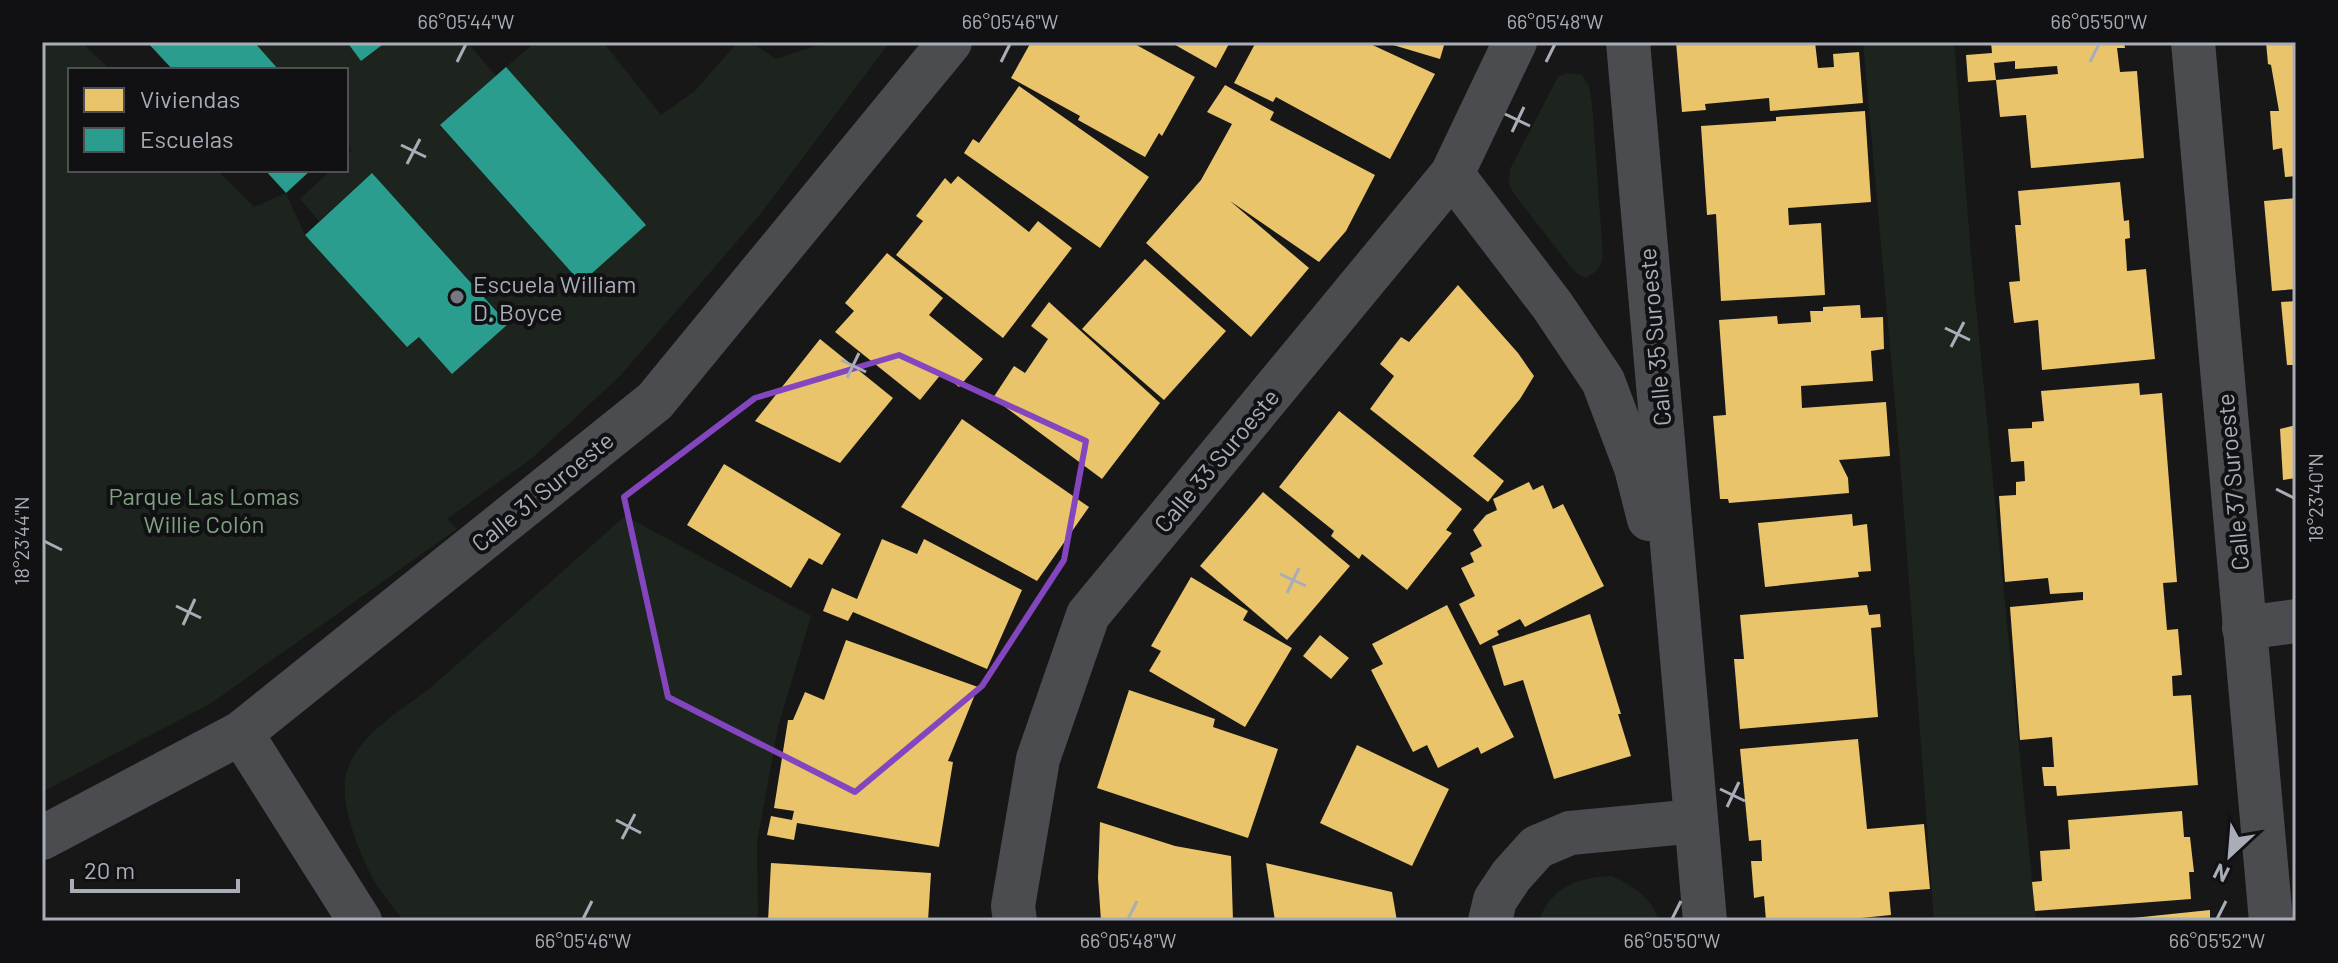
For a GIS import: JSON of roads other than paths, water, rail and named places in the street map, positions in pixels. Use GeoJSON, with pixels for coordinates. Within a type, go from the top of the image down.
{"type":"FeatureCollection","features":[{"type":"Feature","properties":{"kind":"street","name":"Calle 31 Suroeste"},"geometry":{"type":"LineString","coordinates":[[42,838],[241,733],[655,401],[950,42]]}},
{"type":"Feature","properties":{"kind":"street","name":"Calle 33 Suroeste"},"geometry":{"type":"LineString","coordinates":[[1015,921],[1013,906],[1038,759],[1088,615],[1452,174],[1515,42]]}},
{"type":"Feature","properties":{"kind":"street","name":"Calle 35 Suroeste"},"geometry":{"type":"LineString","coordinates":[[1628,42],[1705,921]]}},
{"type":"Feature","properties":{"kind":"street","name":"Calle 37 Suroeste"},"geometry":{"type":"LineString","coordinates":[[2193,42],[2271,921]]}},
{"type":"Feature","properties":{"kind":"street","name":"Calle 35 Suroeste"},"geometry":{"type":"LineString","coordinates":[[1452,174],[1552,305],[1603,381],[1636,468],[1679,631]]}},
{"type":"Feature","properties":{"kind":"street"},"geometry":{"type":"LineString","coordinates":[[2244,628],[2296,621]]}},
{"type":"Feature","properties":{"kind":"street"},"geometry":{"type":"LineString","coordinates":[[241,733],[360,921]]}},
{"type":"Feature","properties":{"kind":"street"},"geometry":{"type":"LineString","coordinates":[[1490,921],[1495,900],[1537,847],[1570,833],[1696,821]]}},
{"type":"Feature","properties":{"kind":"place","name":"Escuela William D. Boyce"},"geometry":{"type":"Point","coordinates":[457,297]}},
{"type":"Feature","properties":{"kind":"park label","name":"Parque Las Lomas Willie Colón"},"geometry":{"type":"Point","coordinates":[204,509]}}]}
